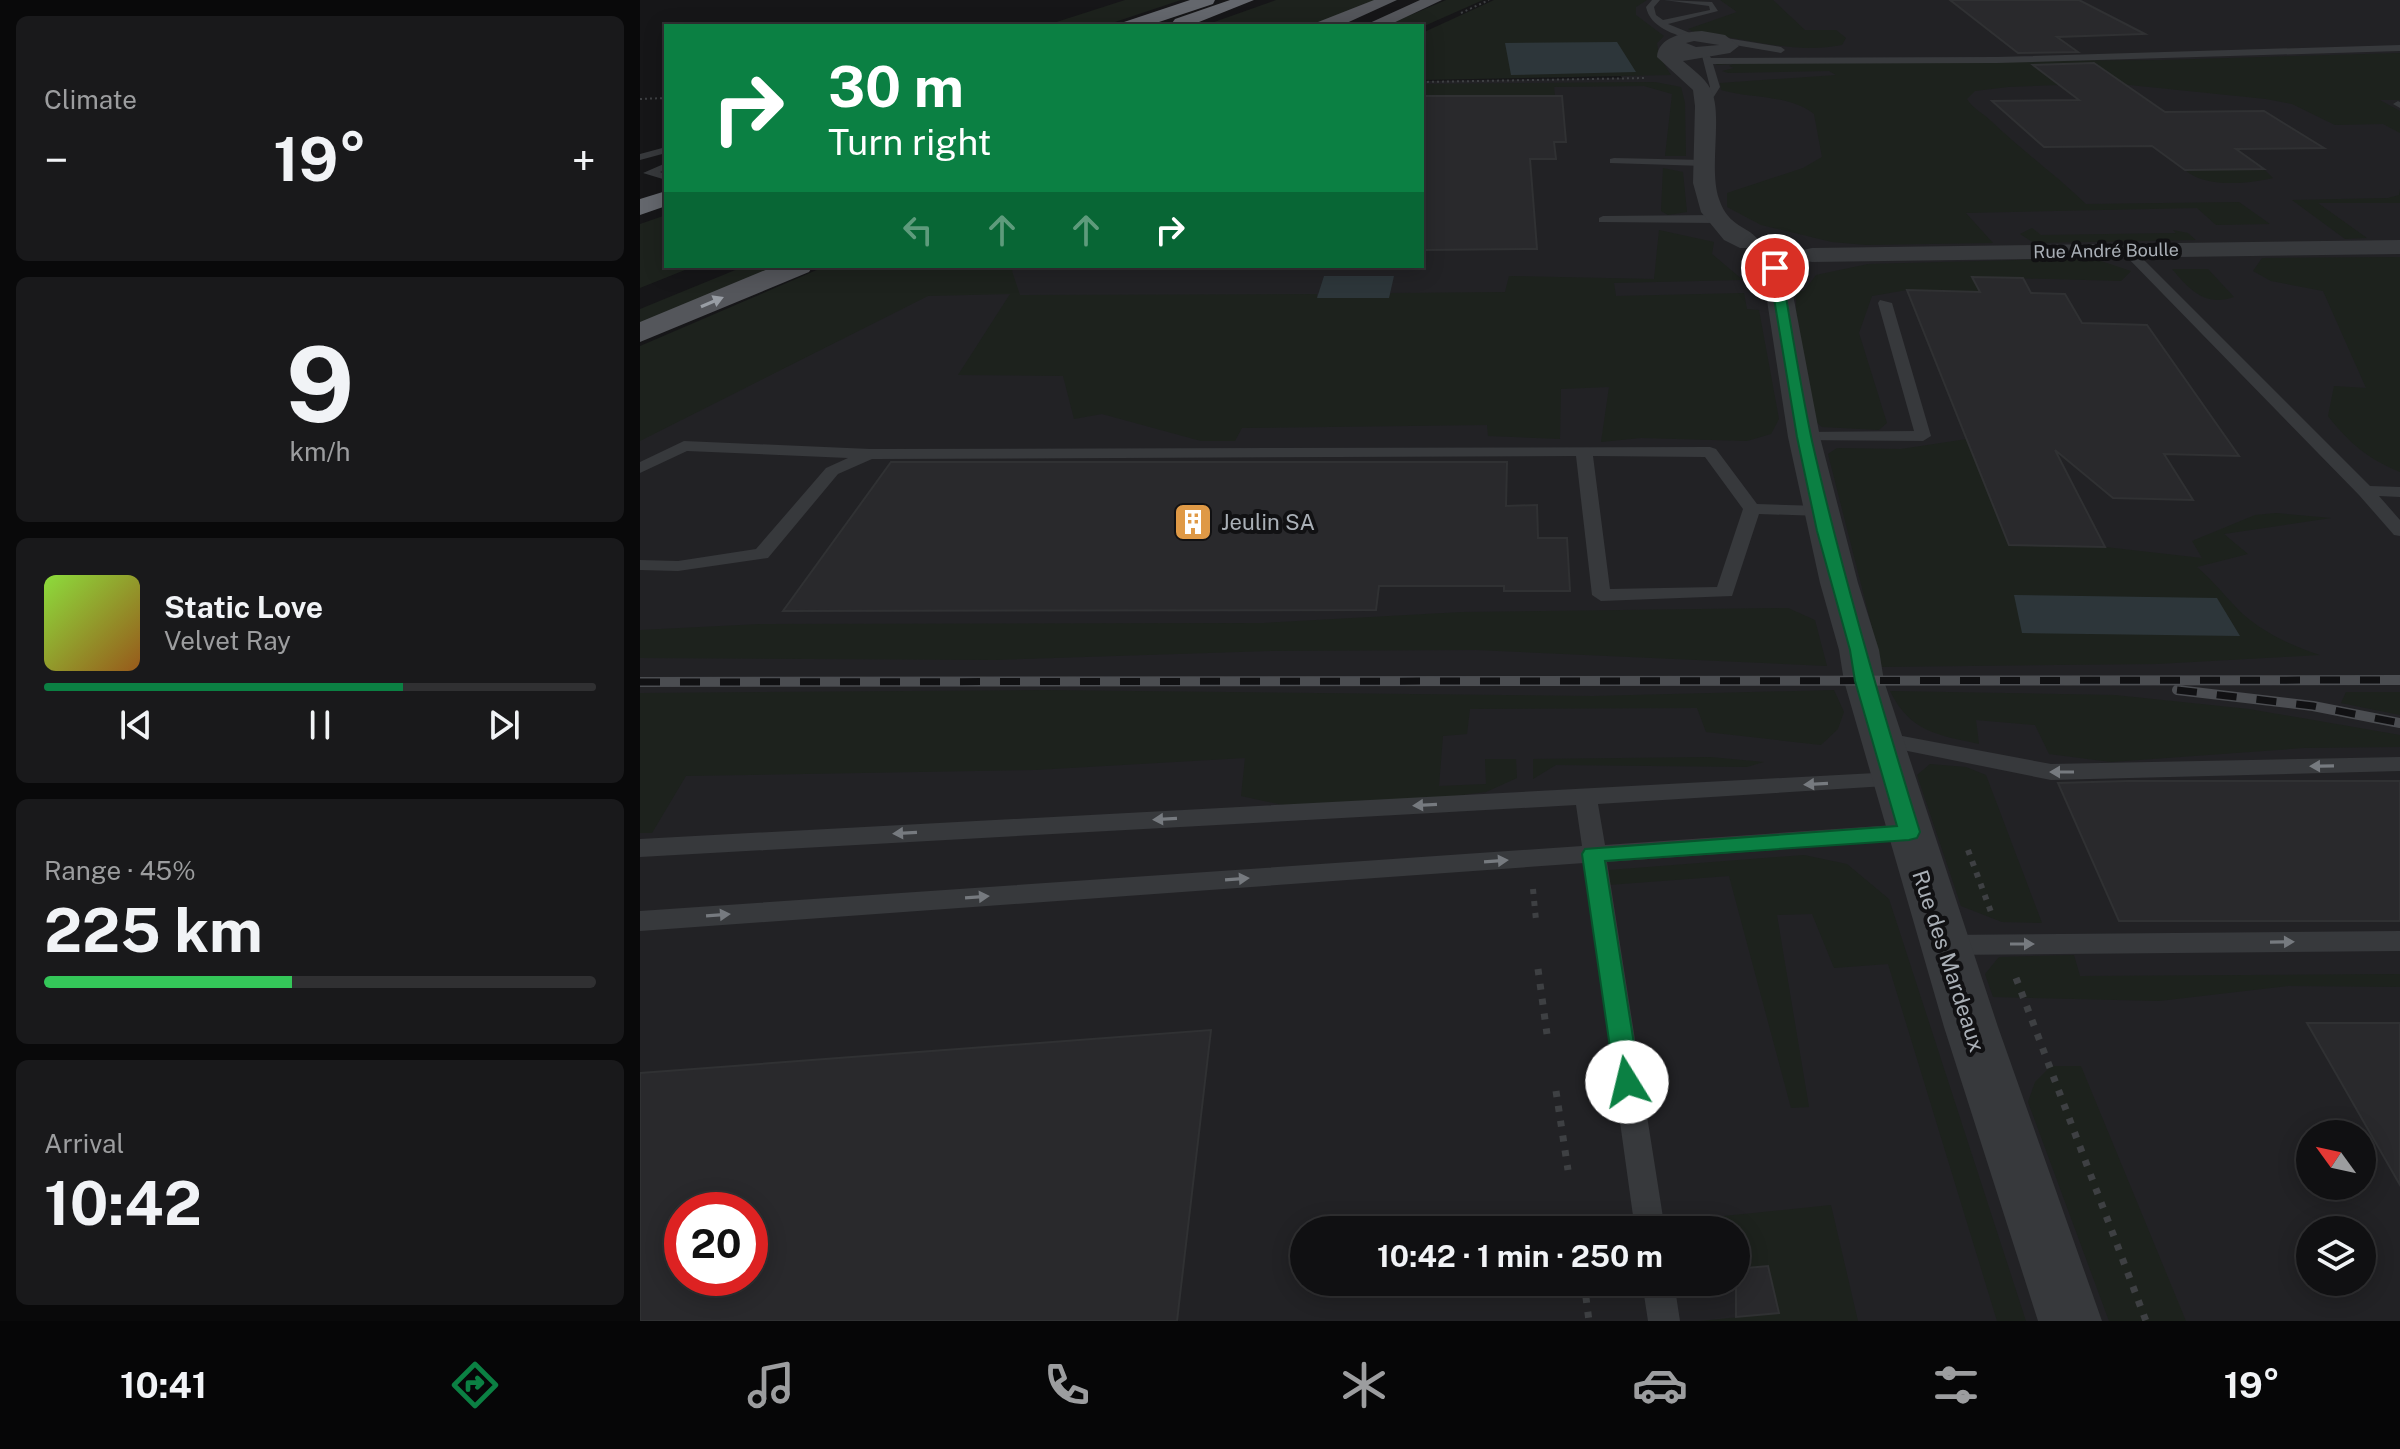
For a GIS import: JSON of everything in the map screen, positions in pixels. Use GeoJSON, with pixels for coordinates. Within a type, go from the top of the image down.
{"type":"FeatureCollection","features":[{"type":"Feature","properties":{"kind":"highway"},"geometry":{"type":"LineString","coordinates":[[1136,24],[1207,0]]}},
{"type":"Feature","properties":{"kind":"highway"},"geometry":{"type":"LineString","coordinates":[[1177,24],[1246,0]]}},
{"type":"Feature","properties":{"kind":"highway"},"geometry":{"type":"LineString","coordinates":[[640,187],[664,179]]}},
{"type":"Feature","properties":{"kind":"highway"},"geometry":{"type":"LineString","coordinates":[[640,207],[664,199]]}},
{"type":"Feature","properties":{"kind":"main road"},"geometry":{"type":"LineString","coordinates":[[1329,24],[1389,0]]}},
{"type":"Feature","properties":{"kind":"main road"},"geometry":{"type":"LineString","coordinates":[[1377,24],[1434,0]]}},
{"type":"Feature","properties":{"kind":"main road"},"geometry":{"type":"LineString","coordinates":[[640,333],[794,268]]}},
{"type":"Feature","properties":{"kind":"street"},"geometry":{"type":"LineString","coordinates":[[1696,49],[1689,78],[1701,86],[1705,104],[1707,204],[1715,219],[1780,250]]}},
{"type":"Feature","properties":{"kind":"street","name":"Rue André Boulle"},"geometry":{"type":"LineString","coordinates":[[1780,250],[2128,251],[2400,247]]}},
{"type":"Feature","properties":{"kind":"street","name":"Rue des Mardeaux"},"geometry":{"type":"LineString","coordinates":[[1780,250],[1804,437],[1888,760],[1944,945],[2070,1321]]}},
{"type":"Feature","properties":{"kind":"lane"},"geometry":{"type":"LineString","coordinates":[[1656,0],[1649,10],[1696,49],[1715,87],[1705,104]]}},
{"type":"Feature","properties":{"kind":"lane"},"geometry":{"type":"LineString","coordinates":[[1661,23],[1714,11],[1712,4],[1668,0]]}},
{"type":"Feature","properties":{"kind":"lane"},"geometry":{"type":"LineString","coordinates":[[1661,23],[1696,49],[1805,62],[1997,60],[2400,48]]}},
{"type":"Feature","properties":{"kind":"lane"},"geometry":{"type":"LineString","coordinates":[[1696,49],[1941,49]]}},
{"type":"Feature","properties":{"kind":"lane"},"geometry":{"type":"LineString","coordinates":[[1696,49],[1805,62]]}},
{"type":"Feature","properties":{"kind":"lane"},"geometry":{"type":"LineString","coordinates":[[640,157],[664,151]]}},
{"type":"Feature","properties":{"kind":"lane"},"geometry":{"type":"LineString","coordinates":[[1614,161],[1704,163]]}},
{"type":"Feature","properties":{"kind":"lane"},"geometry":{"type":"LineString","coordinates":[[664,167],[648,173],[664,177]]}},
{"type":"Feature","properties":{"kind":"lane"},"geometry":{"type":"LineString","coordinates":[[1603,220],[1715,219]]}},
{"type":"Feature","properties":{"kind":"lane"},"geometry":{"type":"LineString","coordinates":[[2128,251],[2365,491],[2400,531]]}},
{"type":"Feature","properties":{"kind":"lane"},"geometry":{"type":"LineString","coordinates":[[1804,437],[1923,436],[1885,303]]}},
{"type":"Feature","properties":{"kind":"lane"},"geometry":{"type":"LineString","coordinates":[[640,468],[684,446],[870,454],[1710,452],[1752,509]]}},
{"type":"Feature","properties":{"kind":"lane"},"geometry":{"type":"LineString","coordinates":[[1584,451],[1601,595],[1725,592],[1752,509]]}},
{"type":"Feature","properties":{"kind":"lane"},"geometry":{"type":"LineString","coordinates":[[640,565],[678,566],[762,554],[832,471],[870,454]]}},
{"type":"Feature","properties":{"kind":"lane"},"geometry":{"type":"LineString","coordinates":[[2365,491],[2400,492]]}},
{"type":"Feature","properties":{"kind":"lane"},"geometry":{"type":"LineString","coordinates":[[1752,509],[1821,511]]}},
{"type":"Feature","properties":{"kind":"lane"},"geometry":{"type":"LineString","coordinates":[[640,848],[1586,797],[1888,760],[2051,772],[2400,764]]}},
{"type":"Feature","properties":{"kind":"lane"},"geometry":{"type":"LineString","coordinates":[[1586,797],[1648,1216]]}},
{"type":"Feature","properties":{"kind":"lane"},"geometry":{"type":"LineString","coordinates":[[640,921],[1909,832]]}},
{"type":"Feature","properties":{"kind":"lane"},"geometry":{"type":"LineString","coordinates":[[1944,945],[2400,941]]}},
{"type":"Feature","properties":{"kind":"lane"},"geometry":{"type":"LineString","coordinates":[[1660,1296],[1664,1321]]}},
{"type":"Feature","properties":{"kind":"path"},"geometry":{"type":"LineString","coordinates":[[1424,82],[1689,78]]}},
{"type":"Feature","properties":{"kind":"path"},"geometry":{"type":"LineString","coordinates":[[640,99],[664,98]]}},
{"type":"Feature","properties":{"kind":"path"},"geometry":{"type":"LineString","coordinates":[[1967,847],[2146,1321]]}},
{"type":"Feature","properties":{"kind":"path"},"geometry":{"type":"LineString","coordinates":[[1533,883],[1536,920]]}},
{"type":"Feature","properties":{"kind":"path"},"geometry":{"type":"LineString","coordinates":[[1538,969],[1547,1034]]}},
{"type":"Feature","properties":{"kind":"path"},"geometry":{"type":"LineString","coordinates":[[1556,1091],[1568,1170]]}},
{"type":"Feature","properties":{"kind":"path"},"geometry":{"type":"LineString","coordinates":[[1586,1296],[1589,1321]]}},
{"type":"Feature","properties":{"kind":"shaded area"},"geometry":{"type":"Polygon","coordinates":[[[1125,0],[1181,0],[1109,24],[1050,24],[1125,0]]]}},
{"type":"Feature","properties":{"kind":"shaded area"},"geometry":{"type":"Polygon","coordinates":[[[1276,0],[1379,0],[1317,24],[1209,24],[1276,0]]]}},
{"type":"Feature","properties":{"kind":"shaded area"},"geometry":{"type":"Polygon","coordinates":[[[1446,0],[1483,0],[1424,26],[1390,24],[1446,0]]]}},
{"type":"Feature","properties":{"kind":"shaded area"},"geometry":{"type":"Polygon","coordinates":[[[1494,0],[1647,0],[1636,7],[1636,15],[1664,36],[1657,43],[1659,56],[1671,75],[1424,80],[1424,32],[1494,0]]]}},
{"type":"Feature","properties":{"kind":"shaded area"},"geometry":{"type":"Polygon","coordinates":[[[1608,0],[2400,0],[2400,1321],[640,1321],[640,396],[916,268],[1424,268],[1424,81],[1622,78],[1600,37],[1608,0]]]}},
{"type":"Feature","properties":{"kind":"shaded area"},"geometry":{"type":"Polygon","coordinates":[[[1720,0],[1773,0],[1805,30],[1836,30],[1846,38],[1842,45],[1805,48],[1696,33],[1688,29],[1737,12],[1720,0]]]}},
{"type":"Feature","properties":{"kind":"shaded area"},"geometry":{"type":"Polygon","coordinates":[[[1617,42],[1636,72],[1511,75],[1505,43],[1617,42]]]}},
{"type":"Feature","properties":{"kind":"shaded area"},"geometry":{"type":"Polygon","coordinates":[[[2400,53],[2400,100],[2380,100],[2400,111],[2400,133],[2383,124],[2335,125],[2292,104],[2266,99],[2110,83],[2008,87],[1975,91],[1967,99],[2086,204],[2239,202],[2270,224],[2216,225],[2197,208],[1966,213],[1993,243],[1866,245],[1832,242],[1761,225],[1727,207],[1727,193],[1803,168],[1822,157],[1814,114],[1793,103],[1721,90],[1720,83],[1836,75],[1829,71],[1728,73],[1722,71],[1734,68],[1729,66],[1733,64],[1716,65],[1718,63],[2161,60],[2400,53]]]}},
{"type":"Feature","properties":{"kind":"shaded area"},"geometry":{"type":"Polygon","coordinates":[[[1655,82],[1681,87],[1685,103],[1686,156],[1665,156],[1672,94],[1644,86],[1554,87],[1555,96],[1424,96],[1424,84],[1655,82]]]}},
{"type":"Feature","properties":{"kind":"shaded area"},"geometry":{"type":"Polygon","coordinates":[[[1663,168],[1683,172],[1687,212],[1668,215],[1661,211],[1663,168]]]}},
{"type":"Feature","properties":{"kind":"shaded area"},"geometry":{"type":"Polygon","coordinates":[[[2264,169],[2273,178],[2239,183],[2204,180],[2185,170],[2264,169]]]}},
{"type":"Feature","properties":{"kind":"shaded area"},"geometry":{"type":"Polygon","coordinates":[[[2400,189],[2400,203],[2318,203],[2367,238],[2345,239],[2292,200],[2388,198],[2399,195],[2400,189]]]}},
{"type":"Feature","properties":{"kind":"shaded area"},"geometry":{"type":"Polygon","coordinates":[[[664,216],[664,268],[690,268],[640,288],[640,224],[664,216]]]}},
{"type":"Feature","properties":{"kind":"shaded area"},"geometry":{"type":"Polygon","coordinates":[[[2032,228],[2041,235],[2176,233],[2173,230],[2188,233],[2196,240],[2034,243],[2020,234],[2032,228]]]}},
{"type":"Feature","properties":{"kind":"shaded area"},"geometry":{"type":"Polygon","coordinates":[[[1659,230],[1714,242],[1712,254],[1743,280],[1614,283],[1616,296],[1744,293],[1747,309],[1759,310],[1779,419],[1771,434],[1747,441],[1641,438],[1601,442],[1609,387],[1561,389],[1560,439],[1488,436],[1487,425],[1242,428],[1235,441],[1201,441],[1102,414],[1074,419],[1063,376],[958,375],[1010,294],[928,296],[640,441],[640,346],[821,268],[1014,268],[1012,271],[1020,295],[1317,294],[1317,297],[1388,298],[1391,293],[1505,292],[1509,276],[1654,279],[1659,230]]]}},
{"type":"Feature","properties":{"kind":"shaded area"},"geometry":{"type":"Polygon","coordinates":[[[2400,257],[2400,472],[2360,449],[2328,416],[2334,386],[2366,388],[2323,291],[2271,281],[2253,271],[2262,258],[2400,257]]]}},
{"type":"Feature","properties":{"kind":"shaded area"},"geometry":{"type":"Polygon","coordinates":[[[2092,258],[2131,271],[2121,281],[1973,277],[1980,292],[1907,290],[1872,296],[1859,333],[1887,423],[1879,430],[1822,427],[1815,421],[1796,313],[1796,291],[1804,291],[1816,275],[1868,264],[2092,258]]]}},
{"type":"Feature","properties":{"kind":"shaded area"},"geometry":{"type":"Polygon","coordinates":[[[740,268],[776,268],[640,324],[640,309],[740,268]]]}},
{"type":"Feature","properties":{"kind":"shaded area"},"geometry":{"type":"Polygon","coordinates":[[[2172,269],[2208,269],[2234,297],[2215,300],[2199,295],[2172,269]]]}},
{"type":"Feature","properties":{"kind":"shaded area"},"geometry":{"type":"Polygon","coordinates":[[[1324,276],[1394,276],[1389,298],[1317,298],[1324,276]]]}},
{"type":"Feature","properties":{"kind":"shaded area"},"geometry":{"type":"Polygon","coordinates":[[[1967,439],[2009,545],[2105,547],[2202,558],[2192,541],[2255,515],[2276,513],[2331,518],[2224,534],[2248,554],[2197,567],[2252,621],[2285,641],[2320,655],[2157,664],[1882,667],[1828,454],[1837,448],[1901,449],[1967,439]]]}},
{"type":"Feature","properties":{"kind":"shaded area"},"geometry":{"type":"Polygon","coordinates":[[[2014,595],[2217,598],[2240,636],[2022,633],[2014,595]]]}},
{"type":"Feature","properties":{"kind":"shaded area"},"geometry":{"type":"Polygon","coordinates":[[[1788,608],[1815,620],[1827,666],[1476,650],[1270,651],[995,660],[640,658],[640,630],[760,624],[1263,623],[1462,612],[1788,608]]]}},
{"type":"Feature","properties":{"kind":"shaded area"},"geometry":{"type":"Polygon","coordinates":[[[1043,690],[1593,696],[1834,690],[1844,712],[1838,729],[1821,745],[1706,732],[1697,708],[1470,709],[1467,734],[1443,736],[1439,786],[1486,784],[1485,759],[1516,759],[1517,778],[1486,792],[1439,798],[1283,805],[1241,796],[1245,758],[1035,770],[686,776],[652,833],[640,833],[640,693],[1043,690]]]}},
{"type":"Feature","properties":{"kind":"shaded area"},"geometry":{"type":"Polygon","coordinates":[[[1890,691],[2115,695],[2249,709],[2400,735],[2400,747],[2304,748],[2111,762],[2049,754],[2035,725],[1976,720],[1979,744],[1938,734],[1907,715],[1890,691]]]}},
{"type":"Feature","properties":{"kind":"shaded area"},"geometry":{"type":"Polygon","coordinates":[[[2346,692],[2400,692],[2400,715],[2341,703],[2346,692]]]}},
{"type":"Feature","properties":{"kind":"shaded area"},"geometry":{"type":"Polygon","coordinates":[[[1710,757],[1764,762],[1747,767],[1556,765],[1533,779],[1533,759],[1710,757]]]}},
{"type":"Feature","properties":{"kind":"shaded area"},"geometry":{"type":"Polygon","coordinates":[[[1930,764],[1966,767],[1986,775],[2042,923],[2002,922],[1961,906],[1917,775],[1930,764]]]}},
{"type":"Feature","properties":{"kind":"shaded area"},"geometry":{"type":"Polygon","coordinates":[[[1804,855],[1847,864],[1889,899],[2026,1321],[1997,1321],[1888,964],[1834,968],[1812,914],[1777,915],[1809,1107],[1791,1108],[1729,876],[1608,885],[1609,870],[1804,855]]]}},
{"type":"Feature","properties":{"kind":"shaded area"},"geometry":{"type":"Polygon","coordinates":[[[2074,955],[2080,976],[2400,974],[2400,987],[2288,986],[2159,1001],[1993,997],[1985,974],[1999,957],[2074,955]]]}},
{"type":"Feature","properties":{"kind":"shaded area"},"geometry":{"type":"Polygon","coordinates":[[[2051,1066],[2081,1066],[2186,1321],[2109,1321],[2028,1102],[2035,1082],[2051,1066]]]}},
{"type":"Feature","properties":{"kind":"shaded area"},"geometry":{"type":"Polygon","coordinates":[[[1831,1205],[1858,1321],[1700,1321],[1779,1313],[1769,1267],[1750,1268],[1750,1216],[1724,1216],[1831,1205]]]}},
{"type":"Feature","properties":{"kind":"building"},"geometry":{"type":"Polygon","coordinates":[[[1950,0],[2079,0],[2145,34],[2057,37],[2078,52],[2018,53],[1950,0]]]}},
{"type":"Feature","properties":{"kind":"building"},"geometry":{"type":"Polygon","coordinates":[[[2094,63],[2165,112],[2264,111],[2324,148],[2236,149],[2264,169],[2185,170],[2152,146],[2044,147],[1992,101],[2079,100],[2033,65],[2094,63]]]}},
{"type":"Feature","properties":{"kind":"building"},"geometry":{"type":"Polygon","coordinates":[[[1424,96],[1562,96],[1566,142],[1554,142],[1556,159],[1530,159],[1537,249],[1424,250],[1424,96]]]}},
{"type":"Feature","properties":{"kind":"building"},"geometry":{"type":"Polygon","coordinates":[[[1972,277],[2023,278],[2031,293],[2065,294],[2082,323],[2147,325],[2239,456],[2164,454],[2193,500],[2113,498],[2055,450],[2105,547],[2009,545],[1907,290],[1980,292],[1972,277]]]}},
{"type":"Feature","properties":{"kind":"building","name":"Jeulin SA"},"geometry":{"type":"Polygon","coordinates":[[[891,462],[1507,462],[1506,506],[1537,505],[1538,538],[1567,538],[1570,591],[1504,591],[1504,586],[1379,586],[1376,610],[783,611],[891,462]]]}},
{"type":"Feature","properties":{"kind":"building"},"geometry":{"type":"Polygon","coordinates":[[[2400,781],[2400,921],[2119,921],[2058,783],[2400,781]]]}},
{"type":"Feature","properties":{"kind":"building"},"geometry":{"type":"Polygon","coordinates":[[[2307,1023],[2400,1023],[2400,1185],[2376,1143],[2376,1120],[2363,1120],[2307,1023]]]}},
{"type":"Feature","properties":{"kind":"building"},"geometry":{"type":"Polygon","coordinates":[[[1211,1030],[1177,1321],[640,1321],[640,1073],[1211,1030]]]}},
{"type":"Feature","properties":{"kind":"building"},"geometry":{"type":"Polygon","coordinates":[[[1768,1266],[1779,1313],[1736,1317],[1736,1296],[1750,1296],[1750,1268],[1768,1266]]]}},
{"type":"Feature","properties":{"kind":"railway"},"geometry":{"type":"LineString","coordinates":[[640,682],[2400,680]]}},
{"type":"Feature","properties":{"kind":"railway"},"geometry":{"type":"LineString","coordinates":[[2177,690],[2313,706],[2400,723]]}},
{"type":"Feature","properties":{"kind":"place","name":"Jeulin SA"},"geometry":{"type":"Point","coordinates":[1193,522]}},
{"type":"Feature","properties":{"kind":"route"},"geometry":{"type":"LineString","coordinates":[[1627,1082],[1593,854],[1909,832],[1864,681],[1859,650],[1825,531],[1804,437],[1775,268]]}}]}
